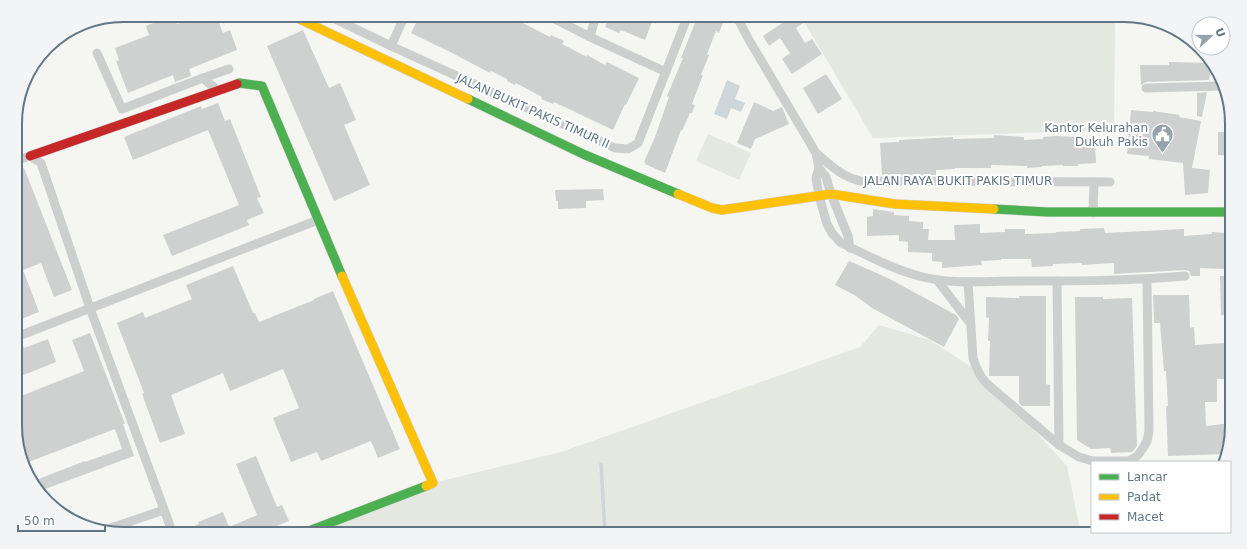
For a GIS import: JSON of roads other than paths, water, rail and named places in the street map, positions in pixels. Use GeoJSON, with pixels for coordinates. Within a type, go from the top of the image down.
{"type":"FeatureCollection","features":[{"type":"Feature","properties":{"kind":"street"},"geometry":{"type":"LineString","coordinates":[[306,22],[582,154],[712,208],[733,210],[831,194],[895,204],[1047,212],[1225,212]]}},
{"type":"Feature","properties":{"kind":"street","name":"JALAN BUKIT PAKIS TIMUR II"},"geometry":{"type":"LineString","coordinates":[[341,22],[615,148],[628,149],[638,144],[685,22]]}},
{"type":"Feature","properties":{"kind":"street"},"geometry":{"type":"LineString","coordinates":[[391,46],[402,22]]}},
{"type":"Feature","properties":{"kind":"street"},"geometry":{"type":"LineString","coordinates":[[561,22],[666,72]]}},
{"type":"Feature","properties":{"kind":"street"},"geometry":{"type":"LineString","coordinates":[[590,37],[594,22]]}},
{"type":"Feature","properties":{"kind":"street","name":"JALAN RAYA BUKIT PAKIS TIMUR"},"geometry":{"type":"LineString","coordinates":[[740,22],[749,40],[816,153],[819,168],[826,177],[831,194],[848,236],[850,248]]}},
{"type":"Feature","properties":{"kind":"street"},"geometry":{"type":"LineString","coordinates":[[97,53],[122,109],[229,69]]}},
{"type":"Feature","properties":{"kind":"street"},"geometry":{"type":"LineString","coordinates":[[203,78],[217,90]]}},
{"type":"Feature","properties":{"kind":"street"},"geometry":{"type":"LineString","coordinates":[[22,159],[239,83],[262,86],[318,220],[433,483],[319,527]]}},
{"type":"Feature","properties":{"kind":"street"},"geometry":{"type":"LineString","coordinates":[[1146,88],[1218,86]]}},
{"type":"Feature","properties":{"kind":"street","name":"JALAN RAYA BUKIT PAKIS TIMUR"},"geometry":{"type":"LineString","coordinates":[[816,153],[843,175],[854,180],[861,181],[1110,182]]}},
{"type":"Feature","properties":{"kind":"street"},"geometry":{"type":"LineString","coordinates":[[30,156],[41,163],[90,308],[170,527]]}},
{"type":"Feature","properties":{"kind":"street","name":"JALAN RAYA BUKIT PAKIS TIMUR"},"geometry":{"type":"LineString","coordinates":[[819,168],[816,178],[819,196],[827,224],[841,244],[883,264],[919,276],[937,280],[968,282],[1147,280],[1186,276]]}},
{"type":"Feature","properties":{"kind":"street"},"geometry":{"type":"LineString","coordinates":[[1093,213],[1094,182]]}},
{"type":"Feature","properties":{"kind":"street"},"geometry":{"type":"LineString","coordinates":[[22,335],[318,220]]}},
{"type":"Feature","properties":{"kind":"street"},"geometry":{"type":"LineString","coordinates":[[937,280],[971,323]]}},
{"type":"Feature","properties":{"kind":"street"},"geometry":{"type":"LineString","coordinates":[[968,282],[973,358],[981,377],[986,383],[1059,445],[1079,457],[1093,461],[1128,461],[1141,451],[1149,431],[1147,280]]}},
{"type":"Feature","properties":{"kind":"street"},"geometry":{"type":"LineString","coordinates":[[1057,281],[1059,445]]}},
{"type":"Feature","properties":{"kind":"street"},"geometry":{"type":"LineString","coordinates":[[115,527],[164,510]]}},
{"type":"Feature","properties":{"kind":"waterway"},"geometry":{"type":"LineString","coordinates":[[601,464],[605,527]]}},
{"type":"Feature","properties":{"kind":"place","name":"Kantor Kelurahan Dukuh Pakis"},"geometry":{"type":"Point","coordinates":[1163,154]}}]}
